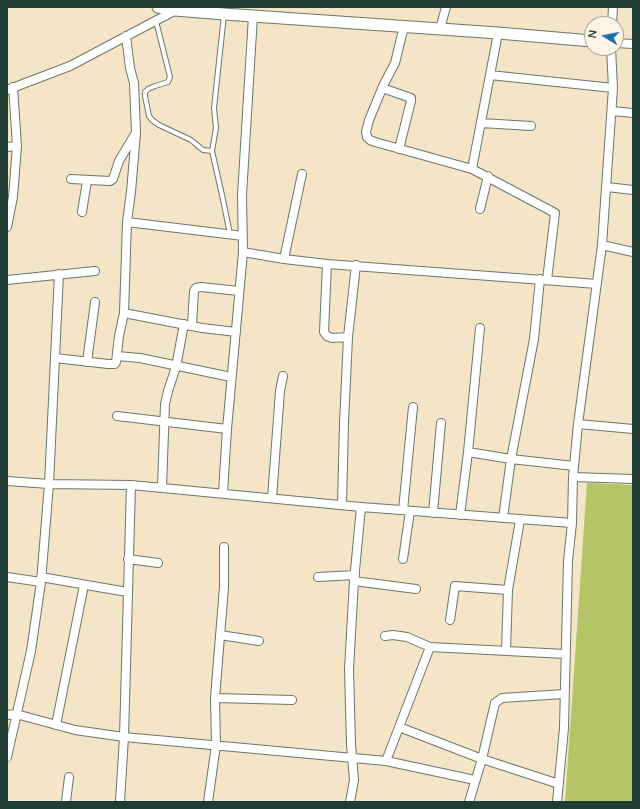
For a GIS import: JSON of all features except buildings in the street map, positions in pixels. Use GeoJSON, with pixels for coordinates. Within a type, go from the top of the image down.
{"type":"FeatureCollection","features":[{"type":"Feature","properties":{"kind":"street"},"geometry":{"type":"LineString","coordinates":[[158,7],[224,14],[584,40]]}},
{"type":"Feature","properties":{"kind":"street"},"geometry":{"type":"LineString","coordinates":[[440,29],[446,7]]}},
{"type":"Feature","properties":{"kind":"street"},"geometry":{"type":"LineString","coordinates":[[7,226],[11,168],[17,146],[10,89],[70,66],[178,9]]}},
{"type":"Feature","properties":{"kind":"street"},"geometry":{"type":"LineString","coordinates":[[223,493],[231,377],[243,252],[242,195],[253,16]]}},
{"type":"Feature","properties":{"kind":"street"},"geometry":{"type":"LineString","coordinates":[[404,26],[395,63],[382,88],[367,126],[367,137],[370,140],[399,149],[472,169],[488,176],[555,213],[534,339],[511,459],[503,518]]}},
{"type":"Feature","properties":{"kind":"street"},"geometry":{"type":"LineString","coordinates":[[472,169],[498,33]]}},
{"type":"Feature","properties":{"kind":"street"},"geometry":{"type":"LineString","coordinates":[[55,358],[115,364],[117,356],[119,336],[124,313],[127,222],[136,133],[134,83],[130,68],[126,36]]}},
{"type":"Feature","properties":{"kind":"street"},"geometry":{"type":"LineString","coordinates":[[558,802],[564,728],[568,561],[572,523],[573,477],[578,424],[602,246],[612,111],[613,88],[611,56]]}},
{"type":"Feature","properties":{"kind":"street"},"geometry":{"type":"LineString","coordinates":[[490,76],[613,88]]}},
{"type":"Feature","properties":{"kind":"street"},"geometry":{"type":"LineString","coordinates":[[382,88],[411,98],[399,149]]}},
{"type":"Feature","properties":{"kind":"street"},"geometry":{"type":"LineString","coordinates":[[612,111],[633,113]]}},
{"type":"Feature","properties":{"kind":"street"},"geometry":{"type":"LineString","coordinates":[[481,123],[531,126]]}},
{"type":"Feature","properties":{"kind":"street"},"geometry":{"type":"LineString","coordinates":[[71,179],[110,182],[113,179],[120,161],[136,133]]}},
{"type":"Feature","properties":{"kind":"street"},"geometry":{"type":"LineString","coordinates":[[7,147],[17,146]]}},
{"type":"Feature","properties":{"kind":"street"},"geometry":{"type":"LineString","coordinates":[[284,259],[302,174]]}},
{"type":"Feature","properties":{"kind":"street"},"geometry":{"type":"LineString","coordinates":[[480,209],[488,176]]}},
{"type":"Feature","properties":{"kind":"street"},"geometry":{"type":"LineString","coordinates":[[82,212],[87,181]]}},
{"type":"Feature","properties":{"kind":"street"},"geometry":{"type":"LineString","coordinates":[[607,187],[633,190]]}},
{"type":"Feature","properties":{"kind":"street"},"geometry":{"type":"LineString","coordinates":[[127,222],[243,236]]}},
{"type":"Feature","properties":{"kind":"street"},"geometry":{"type":"LineString","coordinates":[[602,246],[633,252]]}},
{"type":"Feature","properties":{"kind":"street"},"geometry":{"type":"LineString","coordinates":[[243,252],[327,264],[597,284]]}},
{"type":"Feature","properties":{"kind":"street"},"geometry":{"type":"LineString","coordinates":[[327,264],[324,332],[327,336],[332,338],[348,337]]}},
{"type":"Feature","properties":{"kind":"street"},"geometry":{"type":"LineString","coordinates":[[342,505],[348,337],[356,265]]}},
{"type":"Feature","properties":{"kind":"street"},"geometry":{"type":"LineString","coordinates":[[7,280],[95,271]]}},
{"type":"Feature","properties":{"kind":"street"},"geometry":{"type":"LineString","coordinates":[[7,757],[31,651],[41,580],[49,484],[59,274]]}},
{"type":"Feature","properties":{"kind":"street"},"geometry":{"type":"LineString","coordinates":[[162,488],[165,404],[188,325],[194,292],[196,288],[201,287],[240,291]]}},
{"type":"Feature","properties":{"kind":"street"},"geometry":{"type":"LineString","coordinates":[[87,362],[95,302]]}},
{"type":"Feature","properties":{"kind":"street"},"geometry":{"type":"LineString","coordinates":[[124,313],[236,332]]}},
{"type":"Feature","properties":{"kind":"street"},"geometry":{"type":"LineString","coordinates":[[460,515],[468,452],[480,328]]}},
{"type":"Feature","properties":{"kind":"street"},"geometry":{"type":"LineString","coordinates":[[117,356],[140,358],[231,377]]}},
{"type":"Feature","properties":{"kind":"street"},"geometry":{"type":"LineString","coordinates":[[272,498],[280,391],[283,376]]}},
{"type":"Feature","properties":{"kind":"street"},"geometry":{"type":"LineString","coordinates":[[403,559],[413,407]]}},
{"type":"Feature","properties":{"kind":"street"},"geometry":{"type":"LineString","coordinates":[[117,416],[227,429]]}},
{"type":"Feature","properties":{"kind":"street"},"geometry":{"type":"LineString","coordinates":[[433,512],[442,423]]}},
{"type":"Feature","properties":{"kind":"street"},"geometry":{"type":"LineString","coordinates":[[578,424],[633,429]]}},
{"type":"Feature","properties":{"kind":"street"},"geometry":{"type":"LineString","coordinates":[[468,452],[511,459],[574,466]]}},
{"type":"Feature","properties":{"kind":"street"},"geometry":{"type":"LineString","coordinates":[[573,477],[633,479]]}},
{"type":"Feature","properties":{"kind":"street"},"geometry":{"type":"LineString","coordinates":[[7,481],[49,484],[131,485],[407,511],[572,523]]}},
{"type":"Feature","properties":{"kind":"street"},"geometry":{"type":"LineString","coordinates":[[120,802],[124,737],[131,485]]}},
{"type":"Feature","properties":{"kind":"street"},"geometry":{"type":"LineString","coordinates":[[350,802],[354,780],[351,744],[349,669],[354,578],[361,507]]}},
{"type":"Feature","properties":{"kind":"street"},"geometry":{"type":"LineString","coordinates":[[506,651],[508,590],[520,520]]}},
{"type":"Feature","properties":{"kind":"street"},"geometry":{"type":"LineString","coordinates":[[208,802],[216,745],[215,698],[224,587],[224,546]]}},
{"type":"Feature","properties":{"kind":"street"},"geometry":{"type":"LineString","coordinates":[[128,559],[158,563]]}},
{"type":"Feature","properties":{"kind":"street"},"geometry":{"type":"LineString","coordinates":[[7,577],[84,585],[127,592]]}},
{"type":"Feature","properties":{"kind":"street"},"geometry":{"type":"LineString","coordinates":[[318,577],[354,578],[416,588]]}},
{"type":"Feature","properties":{"kind":"street"},"geometry":{"type":"LineString","coordinates":[[56,725],[84,585]]}},
{"type":"Feature","properties":{"kind":"street"},"geometry":{"type":"LineString","coordinates":[[450,620],[455,586],[508,590]]}},
{"type":"Feature","properties":{"kind":"street"},"geometry":{"type":"LineString","coordinates":[[220,635],[259,641]]}},
{"type":"Feature","properties":{"kind":"street"},"geometry":{"type":"LineString","coordinates":[[385,636],[407,636],[430,647],[565,654]]}},
{"type":"Feature","properties":{"kind":"street"},"geometry":{"type":"LineString","coordinates":[[386,761],[430,647]]}},
{"type":"Feature","properties":{"kind":"street"},"geometry":{"type":"LineString","coordinates":[[469,802],[482,759],[494,706],[498,701],[502,698],[564,694]]}},
{"type":"Feature","properties":{"kind":"street"},"geometry":{"type":"LineString","coordinates":[[215,698],[292,700]]}},
{"type":"Feature","properties":{"kind":"street"},"geometry":{"type":"LineString","coordinates":[[7,715],[16,714],[75,730],[124,737],[386,761],[475,780]]}},
{"type":"Feature","properties":{"kind":"street"},"geometry":{"type":"LineString","coordinates":[[399,727],[482,759],[559,784]]}},
{"type":"Feature","properties":{"kind":"street"},"geometry":{"type":"LineString","coordinates":[[66,802],[69,777]]}},
{"type":"Feature","properties":{"kind":"lane"},"geometry":{"type":"LineString","coordinates":[[224,14],[214,108],[216,128],[212,151],[230,234]]}},
{"type":"Feature","properties":{"kind":"lane"},"geometry":{"type":"LineString","coordinates":[[156,20],[170,77],[168,82],[148,89],[145,92],[144,96],[149,116],[160,126],[191,140],[203,150],[212,151]]}},
{"type":"Feature","properties":{"kind":"green space"},"geometry":{"type":"Polygon","coordinates":[[[587,483],[633,485],[633,802],[565,802],[587,483]]]}}]}
